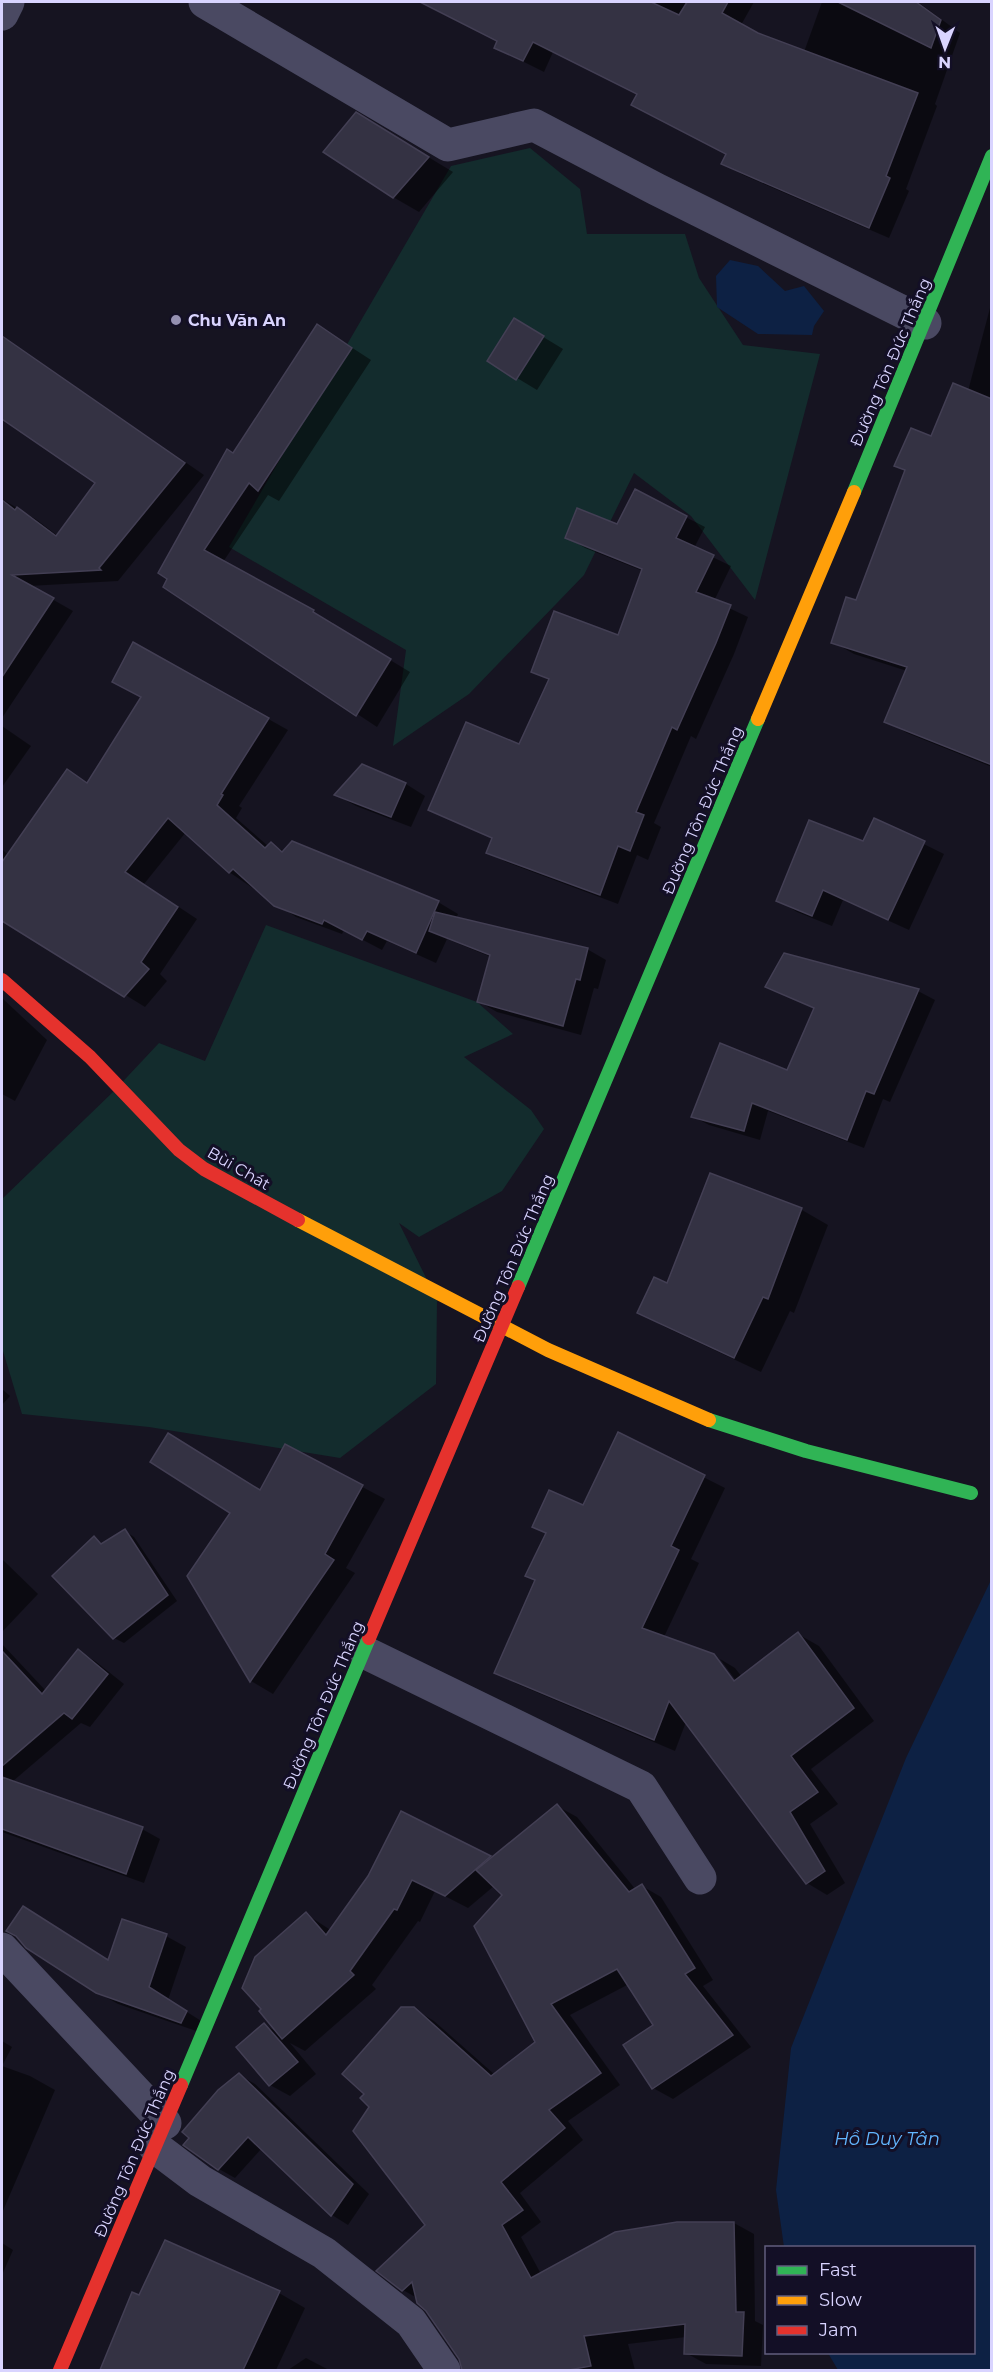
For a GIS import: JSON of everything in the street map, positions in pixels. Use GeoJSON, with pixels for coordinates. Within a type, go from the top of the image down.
{"type":"FeatureCollection","features":[{"type":"Feature","properties":{"kind":"street"},"geometry":{"type":"LineString","coordinates":[[2,14],[8,2]]}},
{"type":"Feature","properties":{"kind":"street"},"geometry":{"type":"LineString","coordinates":[[205,2],[448,145],[534,125],[656,189],[925,323]]}},
{"type":"Feature","properties":{"kind":"street","name":"Đường Tôn Đức Thắng"},"geometry":{"type":"LineString","coordinates":[[60,2370],[925,323],[992,156]]}},
{"type":"Feature","properties":{"kind":"street","name":"Bùi Chát"},"geometry":{"type":"LineString","coordinates":[[2,980],[90,1057],[179,1150],[204,1169],[258,1199],[502,1324],[548,1350],[696,1416],[806,1451],[971,1493]]}},
{"type":"Feature","properties":{"kind":"street"},"geometry":{"type":"LineString","coordinates":[[364,1652],[641,1787],[700,1878]]}},
{"type":"Feature","properties":{"kind":"street"},"geometry":{"type":"LineString","coordinates":[[2,1949],[200,2181],[324,2253],[411,2322],[444,2370]]}},
{"type":"Feature","properties":{"kind":"green space"},"geometry":{"type":"Polygon","coordinates":[[[530,148],[580,189],[587,234],[685,234],[699,278],[743,345],[820,354],[755,600],[691,516],[634,473],[584,575],[469,694],[393,746],[406,650],[229,547],[451,166],[530,148]]]}},
{"type":"Feature","properties":{"kind":"green space"},"geometry":{"type":"Polygon","coordinates":[[[266,925],[477,1002],[513,1034],[464,1057],[531,1110],[544,1129],[502,1191],[419,1237],[399,1223],[437,1300],[436,1384],[340,1458],[149,1427],[22,1414],[3,1351],[2,1199],[113,1092],[159,1043],[205,1061],[266,925]]]}},
{"type":"Feature","properties":{"kind":"water"},"geometry":{"type":"Polygon","coordinates":[[[730,260],[758,266],[785,291],[804,286],[824,311],[814,326],[812,335],[758,334],[717,307],[716,276],[730,260]]]}},
{"type":"Feature","properties":{"kind":"water","name":"Hồ Duy Tân"},"geometry":{"type":"Polygon","coordinates":[[[991,1580],[991,2370],[838,2370],[829,2354],[975,2354],[975,2246],[784,2246],[776,2190],[791,2048],[906,1758],[991,1580]]]}},
{"type":"Feature","properties":{"kind":"building"},"geometry":{"type":"Polygon","coordinates":[[[420,2],[651,2],[679,15],[687,2],[728,2],[722,13],[758,33],[918,93],[886,176],[890,178],[869,228],[721,164],[726,154],[631,105],[637,94],[533,42],[523,61],[494,48],[497,41],[420,2]]]}},
{"type":"Feature","properties":{"kind":"building"},"geometry":{"type":"Polygon","coordinates":[[[838,2],[916,2],[941,20],[931,48],[838,2]]]}},
{"type":"Feature","properties":{"kind":"building"},"geometry":{"type":"Polygon","coordinates":[[[356,112],[429,157],[393,198],[323,152],[356,112]]]}},
{"type":"Feature","properties":{"kind":"building"},"geometry":{"type":"Polygon","coordinates":[[[514,318],[544,336],[516,380],[487,361],[514,318]]]}},
{"type":"Feature","properties":{"kind":"building"},"geometry":{"type":"Polygon","coordinates":[[[317,324],[352,348],[258,491],[249,483],[204,550],[314,610],[313,612],[391,659],[356,716],[163,587],[167,579],[158,573],[227,449],[233,453],[317,324]]]}},
{"type":"Feature","properties":{"kind":"building"},"geometry":{"type":"Polygon","coordinates":[[[2,336],[185,463],[99,568],[101,570],[12,575],[54,598],[2,677],[2,500],[15,510],[17,507],[56,536],[95,483],[2,419],[2,336]]]}},
{"type":"Feature","properties":{"kind":"building"},"geometry":{"type":"Polygon","coordinates":[[[953,383],[992,399],[992,765],[884,722],[907,667],[831,643],[846,597],[856,600],[905,470],[894,466],[911,428],[931,436],[953,383]]]}},
{"type":"Feature","properties":{"kind":"building"},"geometry":{"type":"Polygon","coordinates":[[[635,489],[687,516],[676,538],[714,555],[696,592],[731,605],[677,730],[672,727],[636,812],[644,815],[630,851],[618,846],[600,895],[486,853],[492,838],[428,810],[466,722],[519,744],[549,679],[531,672],[554,611],[618,635],[642,569],[565,538],[577,508],[617,524],[635,489]]]}},
{"type":"Feature","properties":{"kind":"building"},"geometry":{"type":"Polygon","coordinates":[[[133,642],[269,718],[221,794],[223,795],[217,805],[265,848],[271,842],[282,852],[292,841],[439,901],[416,953],[367,931],[362,940],[324,920],[322,924],[274,906],[233,869],[229,873],[168,818],[125,872],[178,907],[141,962],[149,969],[124,997],[2,921],[2,862],[67,769],[87,783],[141,697],[112,682],[133,642]]]}},
{"type":"Feature","properties":{"kind":"building"},"geometry":{"type":"Polygon","coordinates":[[[362,764],[406,783],[391,817],[334,795],[362,764]]]}},
{"type":"Feature","properties":{"kind":"building"},"geometry":{"type":"Polygon","coordinates":[[[874,818],[925,841],[888,920],[823,890],[812,916],[776,901],[809,820],[863,841],[874,818]]]}},
{"type":"Feature","properties":{"kind":"building"},"geometry":{"type":"Polygon","coordinates":[[[435,912],[588,948],[580,980],[576,979],[563,1026],[477,1002],[490,955],[429,931],[435,912]]]}},
{"type":"Feature","properties":{"kind":"building"},"geometry":{"type":"Polygon","coordinates":[[[784,953],[919,989],[874,1094],[866,1091],[847,1140],[752,1103],[744,1131],[691,1117],[720,1043],[787,1070],[814,1008],[765,987],[784,953]]]}},
{"type":"Feature","properties":{"kind":"building"},"geometry":{"type":"Polygon","coordinates":[[[710,1173],[802,1208],[768,1299],[763,1297],[734,1358],[637,1313],[654,1277],[667,1283],[710,1173]]]}},
{"type":"Feature","properties":{"kind":"building"},"geometry":{"type":"Polygon","coordinates":[[[618,1432],[705,1475],[671,1546],[679,1550],[642,1628],[714,1654],[734,1681],[798,1632],[854,1708],[791,1756],[818,1792],[790,1812],[825,1871],[806,1884],[669,1701],[654,1740],[494,1673],[535,1580],[525,1576],[546,1533],[532,1527],[549,1490],[583,1505],[618,1432]]]}},
{"type":"Feature","properties":{"kind":"building"},"geometry":{"type":"Polygon","coordinates":[[[168,1433],[260,1490],[285,1444],[363,1485],[325,1554],[334,1560],[250,1682],[187,1576],[230,1513],[150,1462],[168,1433]]]}},
{"type":"Feature","properties":{"kind":"building"},"geometry":{"type":"Polygon","coordinates":[[[125,1529],[168,1595],[113,1639],[52,1576],[94,1536],[101,1544],[125,1529]]]}},
{"type":"Feature","properties":{"kind":"building"},"geometry":{"type":"Polygon","coordinates":[[[78,1649],[108,1674],[72,1719],[64,1713],[2,1766],[2,1651],[42,1694],[78,1649]]]}},
{"type":"Feature","properties":{"kind":"building"},"geometry":{"type":"Polygon","coordinates":[[[2,1777],[143,1827],[126,1874],[2,1829],[2,1777]]]}},
{"type":"Feature","properties":{"kind":"building"},"geometry":{"type":"Polygon","coordinates":[[[557,1804],[629,1892],[642,1884],[695,1968],[685,1974],[733,2035],[652,2089],[623,2045],[653,2025],[617,1969],[551,2004],[601,2073],[549,2110],[565,2128],[501,2182],[523,2210],[502,2225],[531,2278],[615,2232],[677,2222],[734,2222],[736,2312],[744,2312],[742,2356],[684,2354],[685,2324],[584,2336],[591,2366],[569,2370],[462,2370],[459,2359],[426,2311],[417,2303],[412,2282],[402,2291],[376,2271],[425,2225],[353,2131],[369,2107],[360,2098],[364,2094],[342,2074],[401,2007],[414,2007],[491,2076],[535,2042],[474,1926],[502,1895],[476,1870],[557,1804]]]}},
{"type":"Feature","properties":{"kind":"building"},"geometry":{"type":"Polygon","coordinates":[[[401,1811],[491,1856],[445,1896],[412,1880],[397,1910],[394,1909],[350,1971],[354,1975],[282,2039],[259,2011],[261,2009],[242,1988],[255,1957],[306,1912],[326,1935],[368,1876],[401,1811]]]}},
{"type":"Feature","properties":{"kind":"building"},"geometry":{"type":"Polygon","coordinates":[[[23,1906],[108,1960],[122,1919],[167,1934],[149,1987],[187,2011],[181,2023],[96,1993],[26,1948],[16,1936],[6,1931],[23,1906]]]}},
{"type":"Feature","properties":{"kind":"building"},"geometry":{"type":"Polygon","coordinates":[[[264,2023],[298,2062],[269,2086],[236,2047],[264,2023]]]}},
{"type":"Feature","properties":{"kind":"building"},"geometry":{"type":"Polygon","coordinates":[[[239,2073],[353,2184],[331,2216],[248,2137],[218,2170],[183,2145],[189,2138],[182,2132],[218,2090],[239,2073]]]}},
{"type":"Feature","properties":{"kind":"building"},"geometry":{"type":"Polygon","coordinates":[[[165,2240],[280,2291],[243,2370],[100,2370],[132,2292],[139,2295],[165,2240]]]}},
{"type":"Feature","properties":{"kind":"traffic: fast"},"geometry":{"type":"LineString","coordinates":[[854,492],[992,156]]}},
{"type":"Feature","properties":{"kind":"traffic: fast"},"geometry":{"type":"LineString","coordinates":[[518,1287],[758,719]]}},
{"type":"Feature","properties":{"kind":"traffic: fast"},"geometry":{"type":"LineString","coordinates":[[709,1420],[806,1451],[971,1493]]}},
{"type":"Feature","properties":{"kind":"traffic: fast"},"geometry":{"type":"LineString","coordinates":[[181,2085],[369,1638]]}},
{"type":"Feature","properties":{"kind":"traffic: slow"},"geometry":{"type":"LineString","coordinates":[[758,719],[854,492]]}},
{"type":"Feature","properties":{"kind":"traffic: slow"},"geometry":{"type":"LineString","coordinates":[[298,1220],[548,1350],[709,1420]]}},
{"type":"Feature","properties":{"kind":"traffic: jam"},"geometry":{"type":"LineString","coordinates":[[2,980],[90,1057],[179,1150],[204,1169],[298,1220]]}},
{"type":"Feature","properties":{"kind":"traffic: jam"},"geometry":{"type":"LineString","coordinates":[[369,1638],[518,1287]]}},
{"type":"Feature","properties":{"kind":"traffic: jam"},"geometry":{"type":"LineString","coordinates":[[60,2370],[181,2085]]}},
{"type":"Feature","properties":{"kind":"place","name":"Chu Văn An"},"geometry":{"type":"Point","coordinates":[176,320]}}]}
